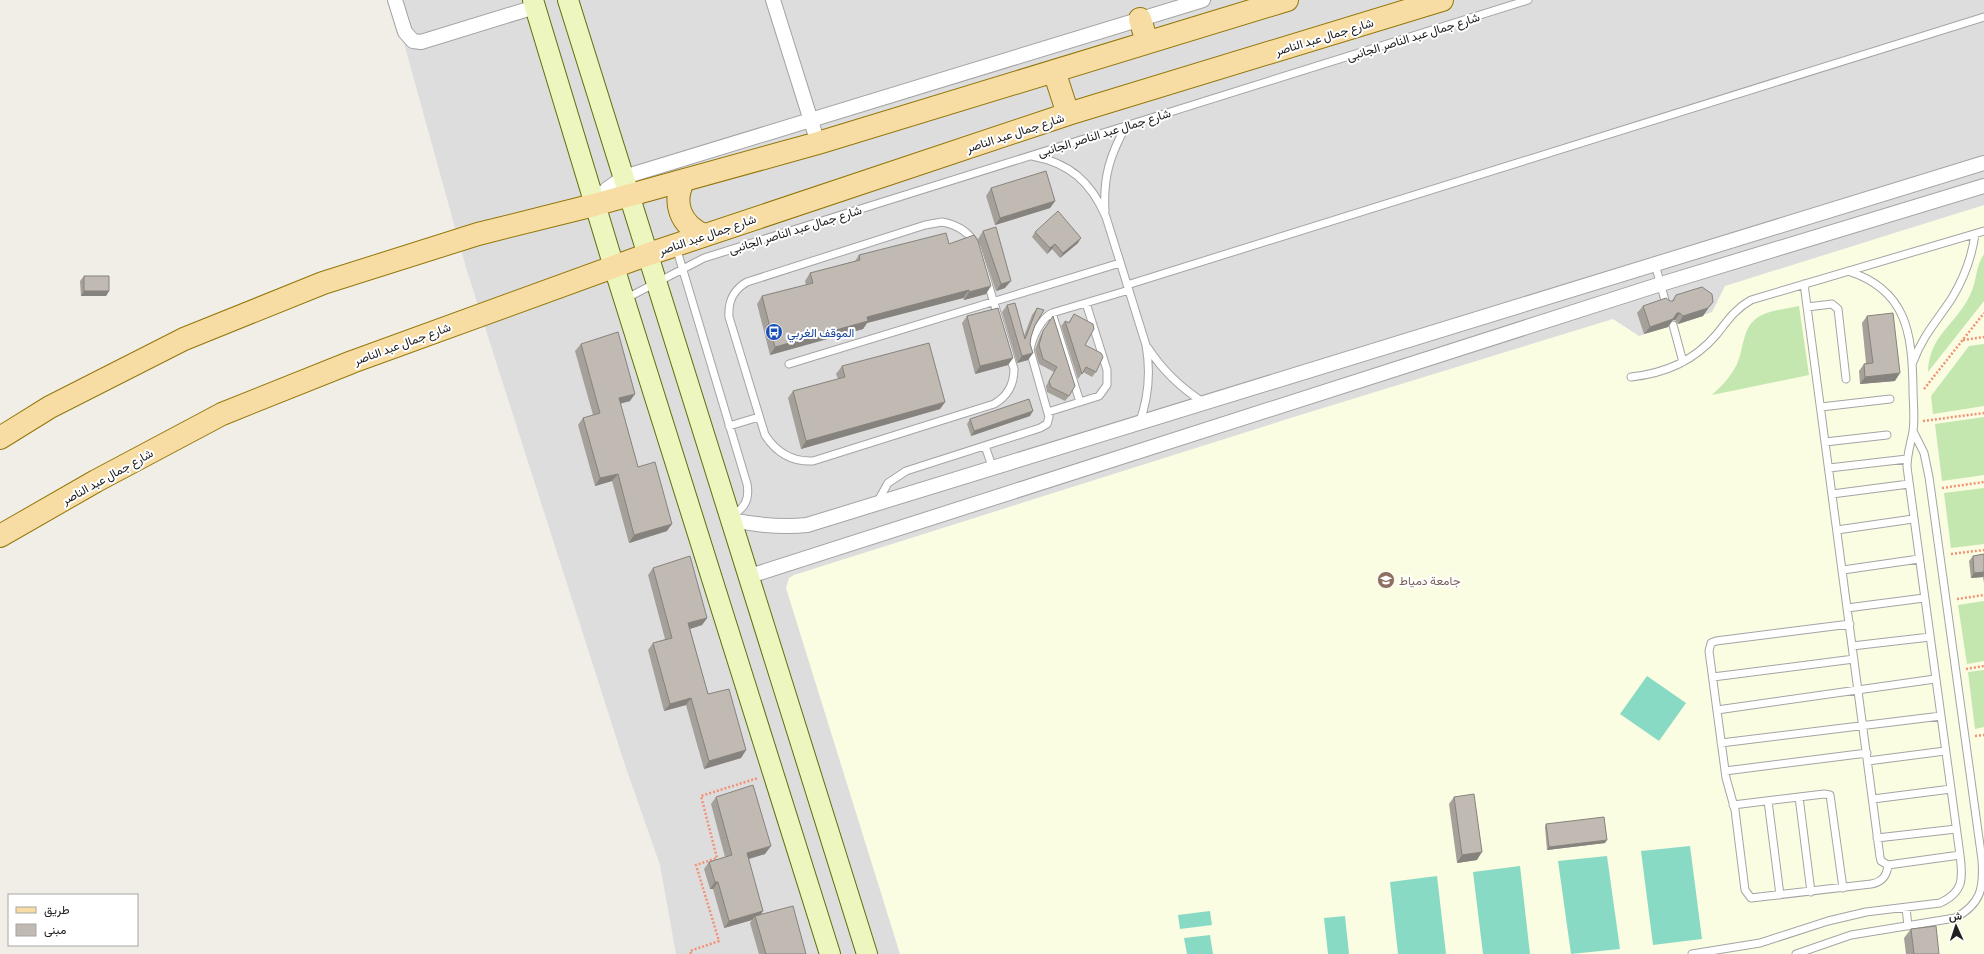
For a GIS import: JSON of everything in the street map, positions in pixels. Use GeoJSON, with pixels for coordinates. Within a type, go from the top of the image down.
{"type":"FeatureCollection","features":[{"type":"Feature","properties":{"kind":"main road"},"geometry":{"type":"LineString","coordinates":[[568,0],[750,576],[867,954]]}},
{"type":"Feature","properties":{"kind":"main road"},"geometry":{"type":"LineString","coordinates":[[0,438],[50,407],[184,339],[323,283],[478,234],[594,205],[627,186],[684,180],[818,142],[1287,0]]}},
{"type":"Feature","properties":{"kind":"main road","name":"شارع جمال عبد الناصر"},"geometry":{"type":"LineString","coordinates":[[0,536],[96,481],[222,414],[352,362],[649,254],[1068,114],[1442,0]]}},
{"type":"Feature","properties":{"kind":"main road"},"geometry":{"type":"LineString","coordinates":[[534,3],[594,205],[625,299],[830,954]]}},
{"type":"Feature","properties":{"kind":"main road"},"geometry":{"type":"LineString","coordinates":[[1140,19],[1147,42]]}},
{"type":"Feature","properties":{"kind":"main road"},"geometry":{"type":"LineString","coordinates":[[1054,71],[1068,114]]}},
{"type":"Feature","properties":{"kind":"main road"},"geometry":{"type":"LineString","coordinates":[[684,180],[678,194],[679,209],[685,223],[697,232],[704,235]]}},
{"type":"Feature","properties":{"kind":"street"},"geometry":{"type":"LineString","coordinates":[[395,0],[405,32],[413,41],[421,42],[534,3]]}},
{"type":"Feature","properties":{"kind":"street"},"geometry":{"type":"LineString","coordinates":[[773,0],[818,142]]}},
{"type":"Feature","properties":{"kind":"street"},"geometry":{"type":"LineString","coordinates":[[627,186],[811,120],[1203,0]]}},
{"type":"Feature","properties":{"kind":"street"},"geometry":{"type":"LineString","coordinates":[[731,518],[771,526],[807,526],[1984,163]]}},
{"type":"Feature","properties":{"kind":"street"},"geometry":{"type":"LineString","coordinates":[[750,576],[1661,284],[1984,186]]}},
{"type":"Feature","properties":{"kind":"lane","name":"شارع جمال عبد الناصر الجانبى"},"geometry":{"type":"LineString","coordinates":[[625,299],[682,268],[704,258],[1528,0]]}},
{"type":"Feature","properties":{"kind":"lane"},"geometry":{"type":"LineString","coordinates":[[876,505],[888,483],[900,474],[1044,427],[1048,421],[1048,412],[1030,350],[1031,344],[1043,320],[1052,313],[1984,17]]}},
{"type":"Feature","properties":{"kind":"lane"},"geometry":{"type":"LineString","coordinates":[[1106,217],[1104,193],[1107,170],[1114,147],[1126,126]]}},
{"type":"Feature","properties":{"kind":"lane"},"geometry":{"type":"LineString","coordinates":[[1029,156],[1046,159],[1062,165],[1077,175],[1089,187],[1099,201],[1106,217],[1146,345],[1149,385],[1144,411],[1139,424]]}},
{"type":"Feature","properties":{"kind":"lane"},"geometry":{"type":"LineString","coordinates":[[942,222],[958,226],[974,241],[994,301],[1014,369],[1013,383],[1006,395],[994,404],[813,461],[804,461],[789,457],[775,448],[765,435],[729,317],[729,305],[734,293],[747,282],[925,225],[942,222]]}},
{"type":"Feature","properties":{"kind":"lane"},"geometry":{"type":"LineString","coordinates":[[1631,377],[1667,370],[1683,362],[1709,342],[1730,315],[1744,304],[1804,284],[1984,231]]}},
{"type":"Feature","properties":{"kind":"lane"},"geometry":{"type":"LineString","coordinates":[[1912,364],[1925,335],[1952,298],[1965,273],[1973,247],[1975,234]]}},
{"type":"Feature","properties":{"kind":"lane"},"geometry":{"type":"LineString","coordinates":[[675,245],[748,491],[745,506],[731,518]]}},
{"type":"Feature","properties":{"kind":"lane"},"geometry":{"type":"LineString","coordinates":[[789,364],[1120,263]]}},
{"type":"Feature","properties":{"kind":"lane"},"geometry":{"type":"LineString","coordinates":[[1655,264],[1666,304]]}},
{"type":"Feature","properties":{"kind":"lane"},"geometry":{"type":"LineString","coordinates":[[1692,954],[1760,943],[1847,916],[1940,903],[1950,898],[1958,890],[1962,880],[1960,855],[1909,484],[1907,459],[1913,431],[1913,403],[1912,364],[1908,334],[1898,306],[1888,294],[1863,276],[1848,271]]}},
{"type":"Feature","properties":{"kind":"lane"},"geometry":{"type":"LineString","coordinates":[[1804,284],[1880,857],[1882,861],[1888,865],[1960,855]]}},
{"type":"Feature","properties":{"kind":"lane"},"geometry":{"type":"LineString","coordinates":[[1048,412],[1099,396],[1104,391],[1108,378],[1086,303]]}},
{"type":"Feature","properties":{"kind":"lane"},"geometry":{"type":"LineString","coordinates":[[1807,307],[1832,304],[1838,309],[1846,379]]}},
{"type":"Feature","properties":{"kind":"lane"},"geometry":{"type":"LineString","coordinates":[[1052,313],[1080,402]]}},
{"type":"Feature","properties":{"kind":"lane"},"geometry":{"type":"LineString","coordinates":[[1673,325],[1683,362]]}},
{"type":"Feature","properties":{"kind":"lane"},"geometry":{"type":"LineString","coordinates":[[1146,345],[1166,372],[1191,394],[1205,403]]}},
{"type":"Feature","properties":{"kind":"lane"},"geometry":{"type":"LineString","coordinates":[[1821,407],[1890,399]]}},
{"type":"Feature","properties":{"kind":"lane"},"geometry":{"type":"LineString","coordinates":[[729,426],[759,417]]}},
{"type":"Feature","properties":{"kind":"lane"},"geometry":{"type":"LineString","coordinates":[[1796,954],[1851,935],[1955,918],[1965,913],[1974,904],[1980,895],[1983,884],[1982,860],[1931,490],[1924,453],[1913,431]]}},
{"type":"Feature","properties":{"kind":"lane"},"geometry":{"type":"LineString","coordinates":[[1825,442],[1887,435]]}},
{"type":"Feature","properties":{"kind":"lane"},"geometry":{"type":"LineString","coordinates":[[985,446],[993,469]]}},
{"type":"Feature","properties":{"kind":"lane"},"geometry":{"type":"LineString","coordinates":[[1829,468],[1907,459]]}},
{"type":"Feature","properties":{"kind":"lane"},"geometry":{"type":"LineString","coordinates":[[1832,494],[1909,484]]}},
{"type":"Feature","properties":{"kind":"lane"},"geometry":{"type":"LineString","coordinates":[[1837,530],[1913,519]]}},
{"type":"Feature","properties":{"kind":"lane"},"geometry":{"type":"LineString","coordinates":[[1842,570],[1919,560]]}},
{"type":"Feature","properties":{"kind":"lane"},"geometry":{"type":"LineString","coordinates":[[1847,608],[1924,598]]}},
{"type":"Feature","properties":{"kind":"lane"},"geometry":{"type":"LineString","coordinates":[[1850,624],[1713,642],[1709,647],[1725,771],[1733,805],[1746,893],[1751,898],[1877,883],[1885,876],[1888,865]]}},
{"type":"Feature","properties":{"kind":"lane"},"geometry":{"type":"LineString","coordinates":[[1852,646],[1930,637]]}},
{"type":"Feature","properties":{"kind":"lane"},"geometry":{"type":"LineString","coordinates":[[1712,677],[1854,659]]}},
{"type":"Feature","properties":{"kind":"lane"},"geometry":{"type":"LineString","coordinates":[[1717,710],[1935,679]]}},
{"type":"Feature","properties":{"kind":"lane"},"geometry":{"type":"LineString","coordinates":[[1721,743],[1941,716]]}},
{"type":"Feature","properties":{"kind":"lane"},"geometry":{"type":"LineString","coordinates":[[1868,761],[1946,751]]}},
{"type":"Feature","properties":{"kind":"lane"},"geometry":{"type":"LineString","coordinates":[[1725,771],[1867,752]]}},
{"type":"Feature","properties":{"kind":"lane"},"geometry":{"type":"LineString","coordinates":[[1873,799],[1951,789]]}},
{"type":"Feature","properties":{"kind":"lane"},"geometry":{"type":"LineString","coordinates":[[1733,805],[1824,794],[1831,797],[1843,888]]}},
{"type":"Feature","properties":{"kind":"lane"},"geometry":{"type":"LineString","coordinates":[[1799,797],[1811,892]]}},
{"type":"Feature","properties":{"kind":"lane"},"geometry":{"type":"LineString","coordinates":[[1768,801],[1780,895]]}},
{"type":"Feature","properties":{"kind":"lane"},"geometry":{"type":"LineString","coordinates":[[1877,838],[1956,829]]}},
{"type":"Feature","properties":{"kind":"lane"},"geometry":{"type":"LineString","coordinates":[[1906,908],[1908,926]]}},
{"type":"Feature","properties":{"kind":"path"},"geometry":{"type":"LineString","coordinates":[[1913,403],[1984,313]]}},
{"type":"Feature","properties":{"kind":"path"},"geometry":{"type":"LineString","coordinates":[[1963,340],[1984,337]]}},
{"type":"Feature","properties":{"kind":"path"},"geometry":{"type":"LineString","coordinates":[[1913,423],[1984,413]]}},
{"type":"Feature","properties":{"kind":"path"},"geometry":{"type":"LineString","coordinates":[[1931,490],[1984,482]]}},
{"type":"Feature","properties":{"kind":"path"},"geometry":{"type":"LineString","coordinates":[[1940,555],[1984,550]]}},
{"type":"Feature","properties":{"kind":"path"},"geometry":{"type":"LineString","coordinates":[[1946,600],[1984,595]]}},
{"type":"Feature","properties":{"kind":"path"},"geometry":{"type":"LineString","coordinates":[[1956,670],[1984,666]]}},
{"type":"Feature","properties":{"kind":"path"},"geometry":{"type":"LineString","coordinates":[[691,954],[690,951],[719,941],[696,864],[717,858],[701,796],[773,773]]}},
{"type":"Feature","properties":{"kind":"shaded area"},"geometry":{"type":"Polygon","coordinates":[[[392,0],[1984,0],[1984,954],[676,954],[660,865],[624,762],[467,271],[392,0]]]}},
{"type":"Feature","properties":{"kind":"shaded area","name":"جامعة دمياط"},"geometry":{"type":"Polygon","coordinates":[[[1984,205],[1984,954],[900,954],[786,588],[789,578],[794,575],[1297,416],[1613,319],[1639,336],[1712,312],[1725,286],[1984,205]]]}},
{"type":"Feature","properties":{"kind":"green space"},"geometry":{"type":"Polygon","coordinates":[[[1984,254],[1984,301],[1928,372],[1933,349],[1938,339],[1958,314],[1970,295],[1979,264],[1984,254]]]}},
{"type":"Feature","properties":{"kind":"green space"},"geometry":{"type":"Polygon","coordinates":[[[1799,306],[1809,375],[1712,395],[1726,381],[1735,368],[1746,333],[1752,322],[1766,313],[1799,306]]]}},
{"type":"Feature","properties":{"kind":"green space"},"geometry":{"type":"Polygon","coordinates":[[[1984,344],[1984,406],[1933,414],[1931,396],[1969,346],[1984,344]]]}},
{"type":"Feature","properties":{"kind":"green space"},"geometry":{"type":"Polygon","coordinates":[[[1984,417],[1984,475],[1942,481],[1935,424],[1984,417]]]}},
{"type":"Feature","properties":{"kind":"green space"},"geometry":{"type":"Polygon","coordinates":[[[1984,488],[1984,544],[1951,548],[1944,493],[1984,488]]]}},
{"type":"Feature","properties":{"kind":"green space"},"geometry":{"type":"Polygon","coordinates":[[[1984,601],[1984,661],[1967,664],[1958,605],[1984,601]]]}},
{"type":"Feature","properties":{"kind":"green space"},"geometry":{"type":"Polygon","coordinates":[[[1984,670],[1984,727],[1975,729],[1968,672],[1984,670]]]}},
{"type":"Feature","properties":{"kind":"green space"},"geometry":{"type":"Polygon","coordinates":[[[1647,676],[1686,703],[1659,741],[1620,714],[1647,676]]]}},
{"type":"Feature","properties":{"kind":"green space"},"geometry":{"type":"Polygon","coordinates":[[[1690,846],[1702,939],[1653,945],[1641,851],[1690,846]]]}},
{"type":"Feature","properties":{"kind":"green space"},"geometry":{"type":"Polygon","coordinates":[[[1607,856],[1620,949],[1571,954],[1558,861],[1607,856]]]}},
{"type":"Feature","properties":{"kind":"green space"},"geometry":{"type":"Polygon","coordinates":[[[1520,866],[1530,954],[1483,954],[1473,872],[1520,866]]]}},
{"type":"Feature","properties":{"kind":"green space"},"geometry":{"type":"Polygon","coordinates":[[[1437,876],[1446,954],[1398,954],[1390,882],[1437,876]]]}},
{"type":"Feature","properties":{"kind":"green space"},"geometry":{"type":"Polygon","coordinates":[[[1210,911],[1212,925],[1180,929],[1178,915],[1210,911]]]}},
{"type":"Feature","properties":{"kind":"green space"},"geometry":{"type":"Polygon","coordinates":[[[1345,916],[1349,954],[1328,954],[1324,918],[1345,916]]]}},
{"type":"Feature","properties":{"kind":"green space"},"geometry":{"type":"Polygon","coordinates":[[[1210,935],[1213,954],[1187,954],[1184,938],[1210,935]]]}},
{"type":"Feature","properties":{"kind":"building"},"geometry":{"type":"Polygon","coordinates":[[[1046,171],[1055,201],[1000,218],[991,188],[1046,171]]]}},
{"type":"Feature","properties":{"kind":"building"},"geometry":{"type":"Polygon","coordinates":[[[1058,211],[1081,238],[1063,253],[1055,244],[1050,248],[1035,232],[1058,211]]]}},
{"type":"Feature","properties":{"kind":"building"},"geometry":{"type":"Polygon","coordinates":[[[996,227],[1011,281],[1001,284],[983,231],[996,227]]]}},
{"type":"Feature","properties":{"kind":"building"},"geometry":{"type":"Polygon","coordinates":[[[946,233],[949,244],[974,235],[978,241],[991,286],[969,292],[969,290],[867,317],[868,321],[775,347],[762,296],[813,283],[810,273],[860,260],[859,255],[946,233]]]}},
{"type":"Feature","properties":{"kind":"building"},"geometry":{"type":"Polygon","coordinates":[[[84,276],[109,276],[109,291],[84,291],[84,276]]]}},
{"type":"Feature","properties":{"kind":"building"},"geometry":{"type":"Polygon","coordinates":[[[1702,287],[1712,294],[1713,302],[1708,308],[1683,316],[1680,313],[1677,313],[1673,319],[1650,327],[1643,306],[1666,298],[1673,301],[1676,295],[1702,287]]]}},
{"type":"Feature","properties":{"kind":"building"},"geometry":{"type":"Polygon","coordinates":[[[1015,303],[1025,339],[1037,308],[1044,310],[1035,325],[1031,337],[1030,344],[1033,353],[1022,356],[1007,305],[1015,303]]]}},
{"type":"Feature","properties":{"kind":"building"},"geometry":{"type":"Polygon","coordinates":[[[998,308],[1013,358],[980,366],[967,316],[998,308]]]}},
{"type":"Feature","properties":{"kind":"building"},"geometry":{"type":"Polygon","coordinates":[[[1893,313],[1900,373],[1865,377],[1864,364],[1873,363],[1867,316],[1893,313]]]}},
{"type":"Feature","properties":{"kind":"building"},"geometry":{"type":"Polygon","coordinates":[[[1074,314],[1093,324],[1094,329],[1085,345],[1101,353],[1103,357],[1096,372],[1086,367],[1082,374],[1065,321],[1069,323],[1074,314]]]}},
{"type":"Feature","properties":{"kind":"building"},"geometry":{"type":"Polygon","coordinates":[[[1053,316],[1075,386],[1069,396],[1051,387],[1049,381],[1057,367],[1043,359],[1039,345],[1043,331],[1053,316]]]}},
{"type":"Feature","properties":{"kind":"building"},"geometry":{"type":"Polygon","coordinates":[[[618,332],[635,394],[619,398],[638,467],[655,462],[672,524],[634,535],[618,474],[600,478],[583,418],[600,413],[581,344],[618,332]]]}},
{"type":"Feature","properties":{"kind":"building"},"geometry":{"type":"Polygon","coordinates":[[[929,343],[945,402],[806,441],[793,391],[845,377],[842,366],[929,343]]]}},
{"type":"Feature","properties":{"kind":"building"},"geometry":{"type":"Polygon","coordinates":[[[1029,399],[1033,411],[974,431],[970,419],[1029,399]]]}},
{"type":"Feature","properties":{"kind":"building"},"geometry":{"type":"Polygon","coordinates":[[[1984,554],[1984,572],[1974,573],[1973,556],[1984,554]]]}},
{"type":"Feature","properties":{"kind":"building"},"geometry":{"type":"Polygon","coordinates":[[[690,556],[707,618],[688,623],[708,694],[729,689],[746,750],[709,761],[691,698],[670,704],[653,643],[672,638],[653,568],[690,556]]]}},
{"type":"Feature","properties":{"kind":"building"},"geometry":{"type":"Polygon","coordinates":[[[753,785],[771,846],[747,853],[763,911],[729,921],[718,882],[715,882],[709,862],[732,855],[716,797],[753,785]]]}},
{"type":"Feature","properties":{"kind":"building"},"geometry":{"type":"Polygon","coordinates":[[[1474,794],[1482,852],[1462,855],[1454,797],[1474,794]]]}},
{"type":"Feature","properties":{"kind":"building"},"geometry":{"type":"Polygon","coordinates":[[[1604,817],[1607,840],[1549,847],[1546,824],[1604,817]]]}},
{"type":"Feature","properties":{"kind":"building"},"geometry":{"type":"Polygon","coordinates":[[[793,906],[806,954],[766,954],[755,916],[793,906]]]}},
{"type":"Feature","properties":{"kind":"building"},"geometry":{"type":"Polygon","coordinates":[[[1936,926],[1939,954],[1914,954],[1911,929],[1936,926]]]}},
{"type":"Feature","properties":{"kind":"place","name":"الموقف الغربي"},"geometry":{"type":"Point","coordinates":[774,332]}},
{"type":"Feature","properties":{"kind":"place","name":"جامعة دمياط"},"geometry":{"type":"Point","coordinates":[1386,580]}}]}
